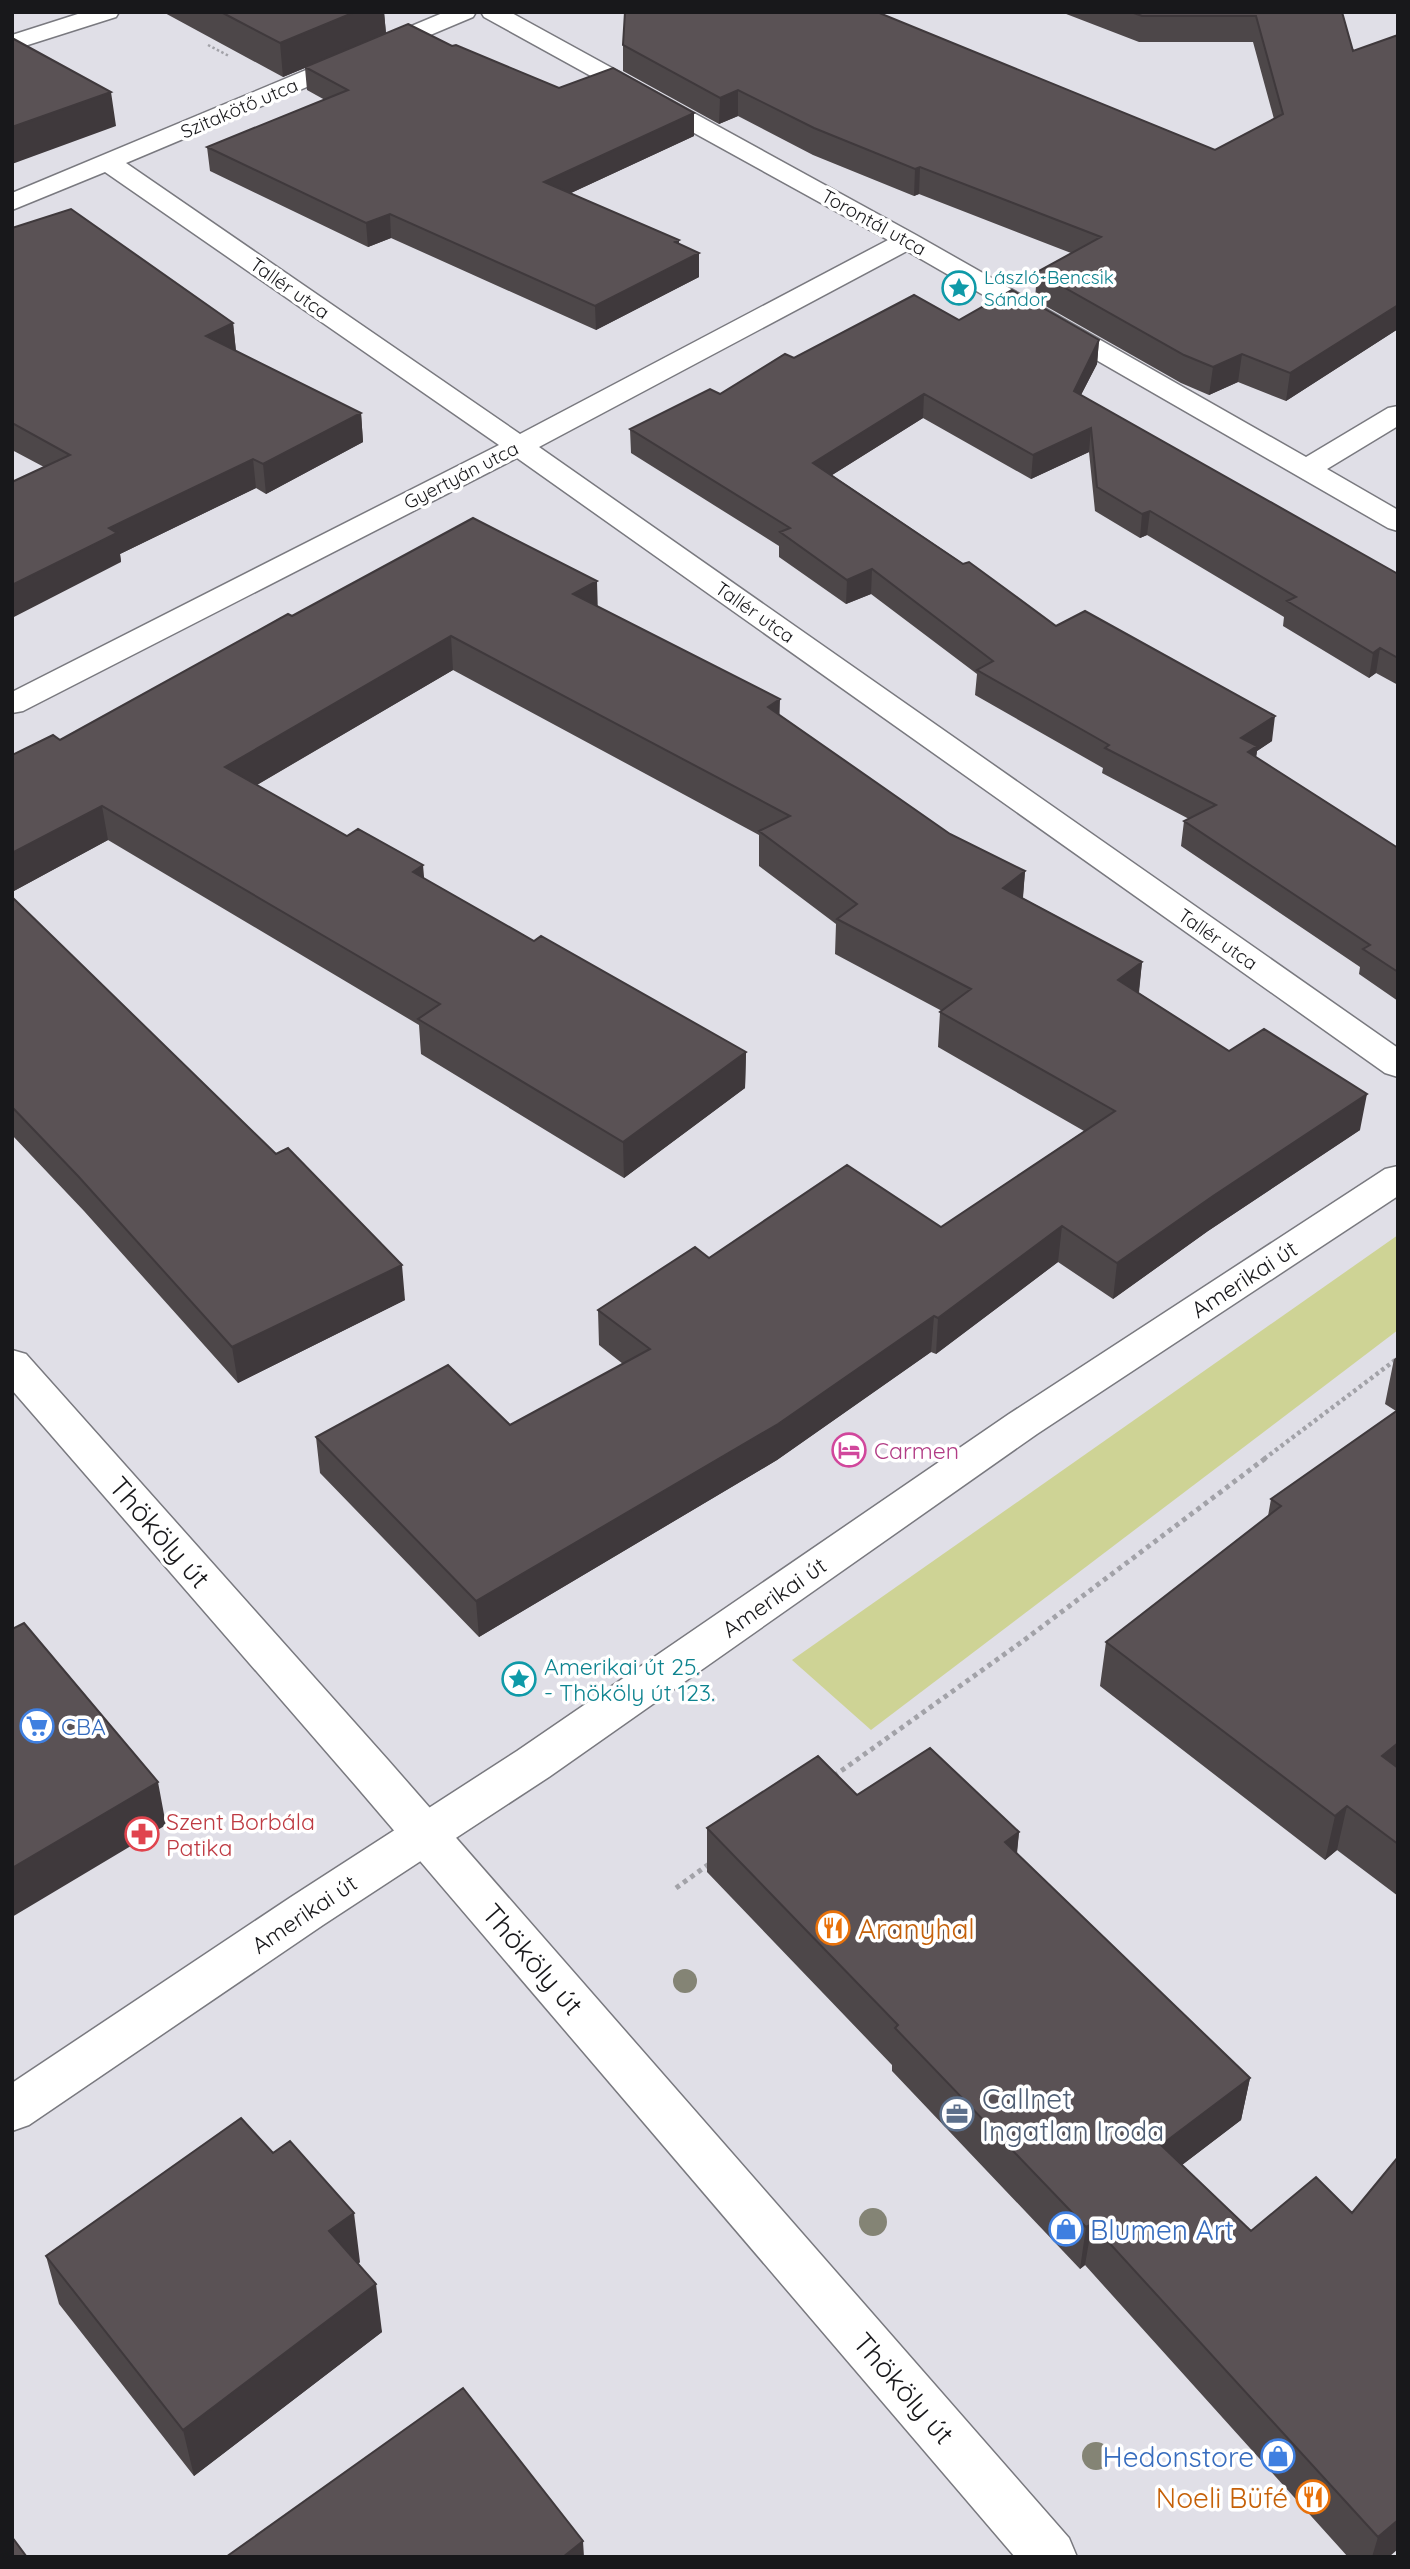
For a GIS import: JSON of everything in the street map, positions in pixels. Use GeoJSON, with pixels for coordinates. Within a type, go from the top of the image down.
{"type":"FeatureCollection","features":[{"type":"Feature","properties":{"kind":"street"},"geometry":{"type":"LineString","coordinates":[[12,43],[108,12]]}},
{"type":"Feature","properties":{"kind":"street","name":"Szitakötő utca"},"geometry":{"type":"LineString","coordinates":[[12,202],[465,12]]}},
{"type":"Feature","properties":{"kind":"street","name":"Torontál utca"},"geometry":{"type":"LineString","coordinates":[[492,12],[907,240],[1398,522]]}},
{"type":"Feature","properties":{"kind":"street","name":"Tallér utca"},"geometry":{"type":"LineString","coordinates":[[109,163],[519,446],[1398,1065]]}},
{"type":"Feature","properties":{"kind":"street","name":"Gyertyán utca"},"geometry":{"type":"LineString","coordinates":[[12,704],[519,446],[907,240]]}},
{"type":"Feature","properties":{"kind":"street"},"geometry":{"type":"LineString","coordinates":[[1305,470],[1398,414]]}},
{"type":"Feature","properties":{"kind":"street","name":"Amerikai út"},"geometry":{"type":"LineString","coordinates":[[12,2110],[533,1764],[1023,1424],[1398,1178]]}},
{"type":"Feature","properties":{"kind":"street","name":"Thököly út"},"geometry":{"type":"LineString","coordinates":[[12,1364],[424,1834],[1050,2557]]}},
{"type":"Feature","properties":{"kind":"path"},"geometry":{"type":"LineString","coordinates":[[833,1777],[1023,1641],[1398,1358]]}},
{"type":"Feature","properties":{"kind":"path"},"geometry":{"type":"LineString","coordinates":[[676,1888],[721,1856]]}},
{"type":"Feature","properties":{"kind":"green space"},"geometry":{"type":"Polygon","coordinates":[[[1398,1235],[1398,1330],[871,1730],[792,1660],[1398,1235]]]}},
{"type":"Feature","properties":{"kind":"building"},"geometry":{"type":"Polygon","coordinates":[[[221,12],[355,12],[280,43],[221,12]]]}},
{"type":"Feature","properties":{"kind":"building"},"geometry":{"type":"Polygon","coordinates":[[[625,12],[877,12],[1215,150],[1283,114],[1256,16],[1142,16],[1131,12],[1342,12],[1353,51],[1398,35],[1398,305],[1290,373],[1242,354],[1213,367],[1184,355],[1037,272],[1101,237],[920,167],[915,169],[814,128],[738,90],[720,98],[623,45],[625,12]]]}},
{"type":"Feature","properties":{"kind":"building"},"geometry":{"type":"Polygon","coordinates":[[[408,24],[452,46],[456,45],[559,88],[613,68],[694,113],[544,182],[679,240],[675,242],[699,253],[595,306],[390,214],[366,223],[207,147],[348,90],[305,67],[408,24]]]}},
{"type":"Feature","properties":{"kind":"building"},"geometry":{"type":"Polygon","coordinates":[[[12,38],[111,92],[12,127],[12,38]]]}},
{"type":"Feature","properties":{"kind":"building"},"geometry":{"type":"Polygon","coordinates":[[[71,209],[233,323],[206,336],[361,413],[263,464],[253,459],[109,528],[117,533],[12,585],[12,482],[70,455],[12,423],[12,228],[71,209]]]}},
{"type":"Feature","properties":{"kind":"building"},"geometry":{"type":"Polygon","coordinates":[[[1012,290],[1099,340],[1074,391],[1398,574],[1398,658],[1380,648],[1373,653],[1287,601],[1296,597],[1150,511],[1142,514],[1097,487],[1091,428],[1033,455],[924,394],[813,463],[963,564],[969,562],[1056,626],[1085,611],[1275,716],[1241,738],[1257,746],[1248,752],[1398,848],[1398,972],[1363,949],[1370,945],[1184,821],[1216,805],[1105,748],[1109,745],[977,670],[993,661],[872,569],[847,580],[780,532],[790,528],[630,429],[710,389],[720,394],[785,354],[794,358],[914,295],[959,320],[1012,290]]]}},
{"type":"Feature","properties":{"kind":"building"},"geometry":{"type":"Polygon","coordinates":[[[473,518],[597,581],[573,594],[780,699],[768,707],[950,834],[1025,871],[1003,888],[1142,962],[1118,980],[1229,1051],[1264,1029],[1367,1094],[1117,1263],[1062,1226],[938,1318],[934,1316],[778,1424],[476,1601],[316,1437],[448,1365],[510,1425],[650,1349],[598,1310],[695,1247],[709,1258],[847,1165],[941,1227],[1115,1111],[940,1012],[971,989],[837,919],[857,904],[759,831],[790,816],[451,636],[225,767],[347,836],[358,829],[423,865],[413,872],[534,941],[541,936],[746,1052],[623,1142],[418,1019],[440,1004],[102,806],[12,853],[12,755],[53,735],[60,740],[288,614],[292,616],[473,518]]]}},
{"type":"Feature","properties":{"kind":"building"},"geometry":{"type":"Polygon","coordinates":[[[12,897],[276,1154],[288,1148],[402,1265],[232,1347],[12,1107],[12,897]]]}},
{"type":"Feature","properties":{"kind":"building"},"geometry":{"type":"Polygon","coordinates":[[[1398,1410],[1398,1743],[1382,1756],[1398,1768],[1398,1844],[1347,1806],[1335,1816],[1106,1642],[1281,1506],[1271,1499],[1398,1410]]]}},
{"type":"Feature","properties":{"kind":"building"},"geometry":{"type":"Polygon","coordinates":[[[24,1623],[158,1782],[12,1868],[12,1629],[24,1623]]]}},
{"type":"Feature","properties":{"kind":"building"},"geometry":{"type":"Polygon","coordinates":[[[930,1748],[1019,1832],[1005,1842],[1250,2078],[1161,2145],[1251,2231],[1316,2177],[1352,2213],[1398,2157],[1398,2520],[1378,2537],[1092,2224],[1086,2227],[895,2028],[898,2025],[707,1828],[818,1756],[857,1795],[930,1748]]]}},
{"type":"Feature","properties":{"kind":"building"},"geometry":{"type":"Polygon","coordinates":[[[241,2118],[273,2153],[290,2141],[354,2213],[329,2231],[376,2284],[183,2430],[46,2256],[241,2118]]]}},
{"type":"Feature","properties":{"kind":"building"},"geometry":{"type":"Polygon","coordinates":[[[463,2388],[583,2541],[563,2557],[226,2557],[463,2388]]]}},
{"type":"Feature","properties":{"kind":"building"},"geometry":{"type":"Polygon","coordinates":[[[12,2537],[26,2556],[25,2557],[12,2557],[12,2537]]]}},
{"type":"Feature","properties":{"kind":"place","name":"László-Bencsik Sándor"},"geometry":{"type":"Point","coordinates":[959,288]}},
{"type":"Feature","properties":{"kind":"place","name":"Carmen"},"geometry":{"type":"Point","coordinates":[849,1450]}},
{"type":"Feature","properties":{"kind":"place","name":"Amerikai út 25. - Thököly út 123."},"geometry":{"type":"Point","coordinates":[519,1679]}},
{"type":"Feature","properties":{"kind":"place","name":"CBA"},"geometry":{"type":"Point","coordinates":[37,1726]}},
{"type":"Feature","properties":{"kind":"place","name":"Szent Borbála Patika"},"geometry":{"type":"Point","coordinates":[142,1834]}},
{"type":"Feature","properties":{"kind":"place","name":"Aranyhal"},"geometry":{"type":"Point","coordinates":[833,1928]}},
{"type":"Feature","properties":{"kind":"place","name":"Callnet Ingatlan Iroda"},"geometry":{"type":"Point","coordinates":[957,2114]}},
{"type":"Feature","properties":{"kind":"place","name":"Blumen Art"},"geometry":{"type":"Point","coordinates":[1066,2229]}},
{"type":"Feature","properties":{"kind":"place","name":"Hedonstore"},"geometry":{"type":"Point","coordinates":[1278,2456]}},
{"type":"Feature","properties":{"kind":"place","name":"Noeli Büfé"},"geometry":{"type":"Point","coordinates":[1313,2497]}}]}
